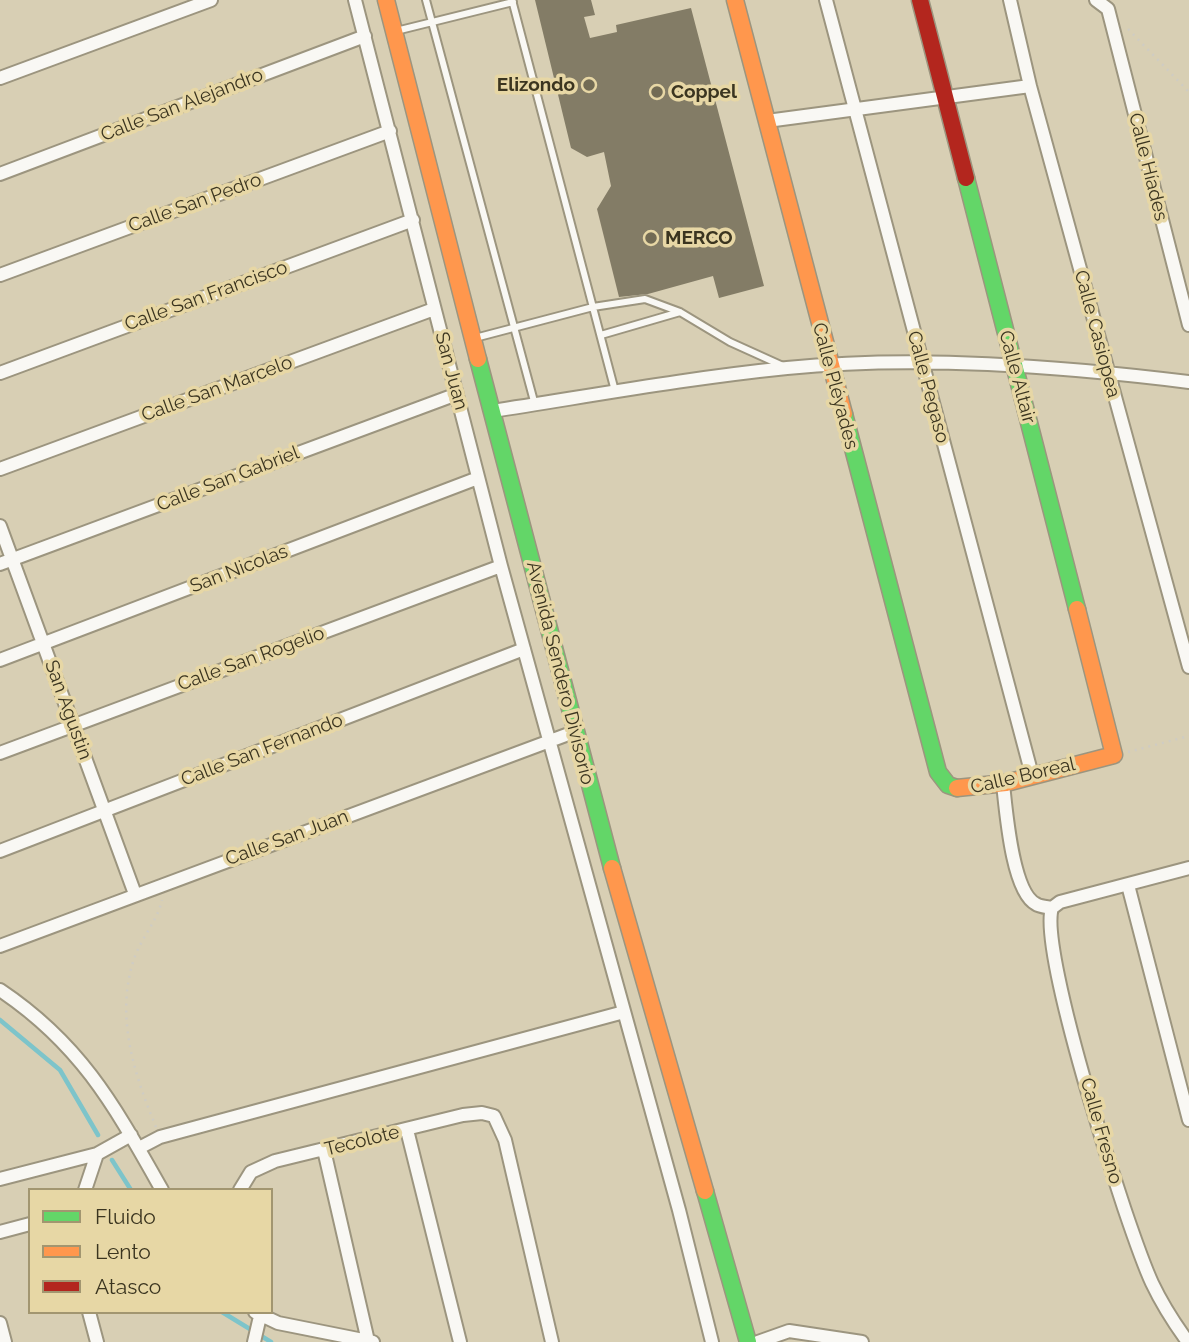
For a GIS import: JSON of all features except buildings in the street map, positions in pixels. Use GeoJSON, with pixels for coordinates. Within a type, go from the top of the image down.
{"type":"FeatureCollection","features":[{"type":"Feature","properties":{"kind":"street"},"geometry":{"type":"LineString","coordinates":[[0,78],[211,0]]}},
{"type":"Feature","properties":{"kind":"street","name":"San Juan"},"geometry":{"type":"LineString","coordinates":[[355,0],[548,741]]}},
{"type":"Feature","properties":{"kind":"street","name":"Avenida Sendero Divisorio"},"geometry":{"type":"LineString","coordinates":[[386,0],[574,732],[748,1342]]}},
{"type":"Feature","properties":{"kind":"street","name":"Calle Pléyades"},"geometry":{"type":"LineString","coordinates":[[735,0],[938,772]]}},
{"type":"Feature","properties":{"kind":"street","name":"Calle Pegaso"},"geometry":{"type":"LineString","coordinates":[[826,0],[1032,775]]}},
{"type":"Feature","properties":{"kind":"street","name":"Calle Altair"},"geometry":{"type":"LineString","coordinates":[[920,0],[1114,755]]}},
{"type":"Feature","properties":{"kind":"street","name":"Calle Casiopea"},"geometry":{"type":"LineString","coordinates":[[1010,0],[1030,86],[1189,667]]}},
{"type":"Feature","properties":{"kind":"street","name":"Calle Híades"},"geometry":{"type":"LineString","coordinates":[[1096,0],[1108,9],[1189,326]]}},
{"type":"Feature","properties":{"kind":"street","name":"Calle San Alejandro"},"geometry":{"type":"LineString","coordinates":[[0,174],[365,36]]}},
{"type":"Feature","properties":{"kind":"street"},"geometry":{"type":"LineString","coordinates":[[767,121],[1030,86]]}},
{"type":"Feature","properties":{"kind":"street","name":"Calle San Pedro"},"geometry":{"type":"LineString","coordinates":[[0,275],[390,131]]}},
{"type":"Feature","properties":{"kind":"street","name":"Calle San Francisco"},"geometry":{"type":"LineString","coordinates":[[0,373],[413,220]]}},
{"type":"Feature","properties":{"kind":"street","name":"Calle San Marcelo"},"geometry":{"type":"LineString","coordinates":[[0,469],[435,309]]}},
{"type":"Feature","properties":{"kind":"street"},"geometry":{"type":"LineString","coordinates":[[492,411],[788,368],[830,366],[1015,366],[1107,372],[1189,382]]}},
{"type":"Feature","properties":{"kind":"street","name":"Calle San Gabriel"},"geometry":{"type":"LineString","coordinates":[[6,562],[457,394]]}},
{"type":"Feature","properties":{"kind":"street","name":"San Nicolas"},"geometry":{"type":"LineString","coordinates":[[0,660],[478,478]]}},
{"type":"Feature","properties":{"kind":"street","name":"San Agustin"},"geometry":{"type":"LineString","coordinates":[[0,526],[6,562],[43,644],[135,894]]}},
{"type":"Feature","properties":{"kind":"street","name":"Calle San Rogelio"},"geometry":{"type":"LineString","coordinates":[[0,752],[501,566]]}},
{"type":"Feature","properties":{"kind":"street","name":"Calle San Fernando"},"geometry":{"type":"LineString","coordinates":[[0,850],[524,649]]}},
{"type":"Feature","properties":{"kind":"street","name":"Calle San Juan"},"geometry":{"type":"LineString","coordinates":[[0,946],[574,732]]}},
{"type":"Feature","properties":{"kind":"street","name":"Avenida Sendero Divisorio"},"geometry":{"type":"LineString","coordinates":[[548,741],[680,1210],[712,1342]]}},
{"type":"Feature","properties":{"kind":"street","name":"Calle Boreal"},"geometry":{"type":"LineString","coordinates":[[938,772],[945,783],[963,790],[1003,784],[1114,755]]}},
{"type":"Feature","properties":{"kind":"street"},"geometry":{"type":"LineString","coordinates":[[1003,784],[1015,867],[1023,891],[1036,904],[1052,908],[1060,902],[1189,869]]}},
{"type":"Feature","properties":{"kind":"street"},"geometry":{"type":"LineString","coordinates":[[1128,885],[1189,1120]]}},
{"type":"Feature","properties":{"kind":"street","name":"Calle Fresno"},"geometry":{"type":"LineString","coordinates":[[1052,908],[1050,920],[1060,981],[1098,1128],[1127,1220],[1152,1283],[1188,1342]]}},
{"type":"Feature","properties":{"kind":"street"},"geometry":{"type":"LineString","coordinates":[[0,990],[27,1008],[81,1059],[108,1094],[161,1188]]}},
{"type":"Feature","properties":{"kind":"street"},"geometry":{"type":"LineString","coordinates":[[139,1149],[160,1137],[624,1012]]}},
{"type":"Feature","properties":{"kind":"street","name":"Tecolote"},"geometry":{"type":"LineString","coordinates":[[241,1188],[244,1179],[260,1167],[463,1115],[482,1113],[494,1116],[505,1140],[552,1342]]}},
{"type":"Feature","properties":{"kind":"street"},"geometry":{"type":"LineString","coordinates":[[407,1130],[460,1342]]}},
{"type":"Feature","properties":{"kind":"street"},"geometry":{"type":"LineString","coordinates":[[0,1179],[97,1154],[131,1135]]}},
{"type":"Feature","properties":{"kind":"street"},"geometry":{"type":"LineString","coordinates":[[261,1314],[278,1323],[372,1342],[324,1150]]}},
{"type":"Feature","properties":{"kind":"street"},"geometry":{"type":"LineString","coordinates":[[86,1188],[97,1154]]}},
{"type":"Feature","properties":{"kind":"street"},"geometry":{"type":"LineString","coordinates":[[0,1232],[28,1225]]}},
{"type":"Feature","properties":{"kind":"street"},"geometry":{"type":"LineString","coordinates":[[90,1314],[97,1342]]}},
{"type":"Feature","properties":{"kind":"street"},"geometry":{"type":"LineString","coordinates":[[256,1337],[259,1314]]}},
{"type":"Feature","properties":{"kind":"street"},"geometry":{"type":"LineString","coordinates":[[0,1323],[5,1342]]}},
{"type":"Feature","properties":{"kind":"street"},"geometry":{"type":"LineString","coordinates":[[758,1342],[789,1331],[862,1342]]}},
{"type":"Feature","properties":{"kind":"lane"},"geometry":{"type":"LineString","coordinates":[[426,0],[535,405]]}},
{"type":"Feature","properties":{"kind":"lane"},"geometry":{"type":"LineString","coordinates":[[394,31],[512,1],[616,393]]}},
{"type":"Feature","properties":{"kind":"lane"},"geometry":{"type":"LineString","coordinates":[[473,339],[593,307],[645,299],[680,312],[754,355],[788,368]]}},
{"type":"Feature","properties":{"kind":"lane"},"geometry":{"type":"LineString","coordinates":[[601,335],[680,312]]}},
{"type":"Feature","properties":{"kind":"path"},"geometry":{"type":"LineString","coordinates":[[1126,27],[1189,92]]}},
{"type":"Feature","properties":{"kind":"path"},"geometry":{"type":"LineString","coordinates":[[1114,755],[1189,736]]}},
{"type":"Feature","properties":{"kind":"path"},"geometry":{"type":"LineString","coordinates":[[160,1137],[141,1088],[128,1042],[126,1000],[135,958],[161,905],[165,883]]}},
{"type":"Feature","properties":{"kind":"waterway"},"geometry":{"type":"LineString","coordinates":[[0,1020],[60,1070],[98,1135]]}},
{"type":"Feature","properties":{"kind":"waterway"},"geometry":{"type":"LineString","coordinates":[[112,1160],[130,1188]]}},
{"type":"Feature","properties":{"kind":"waterway"},"geometry":{"type":"LineString","coordinates":[[225,1314],[271,1342]]}},
{"type":"Feature","properties":{"kind":"traffic: fast"},"geometry":{"type":"LineString","coordinates":[[966,178],[1077,609]]}},
{"type":"Feature","properties":{"kind":"traffic: fast"},"geometry":{"type":"LineString","coordinates":[[478,359],[612,868]]}},
{"type":"Feature","properties":{"kind":"traffic: fast"},"geometry":{"type":"LineString","coordinates":[[844,414],[938,772],[948,785],[957,788]]}},
{"type":"Feature","properties":{"kind":"traffic: fast"},"geometry":{"type":"LineString","coordinates":[[705,1191],[748,1342]]}},
{"type":"Feature","properties":{"kind":"traffic: slow"},"geometry":{"type":"LineString","coordinates":[[386,0],[478,359]]}},
{"type":"Feature","properties":{"kind":"traffic: slow"},"geometry":{"type":"LineString","coordinates":[[735,0],[844,414]]}},
{"type":"Feature","properties":{"kind":"traffic: slow"},"geometry":{"type":"LineString","coordinates":[[957,788],[1006,783],[1114,755],[1077,609]]}},
{"type":"Feature","properties":{"kind":"traffic: slow"},"geometry":{"type":"LineString","coordinates":[[612,868],[705,1191]]}},
{"type":"Feature","properties":{"kind":"traffic: jam"},"geometry":{"type":"LineString","coordinates":[[920,0],[966,178]]}},
{"type":"Feature","properties":{"kind":"place","name":"Elizondo"},"geometry":{"type":"Point","coordinates":[589,85]}},
{"type":"Feature","properties":{"kind":"place","name":"Coppel"},"geometry":{"type":"Point","coordinates":[657,92]}},
{"type":"Feature","properties":{"kind":"place","name":"MERCO"},"geometry":{"type":"Point","coordinates":[651,238]}}]}
